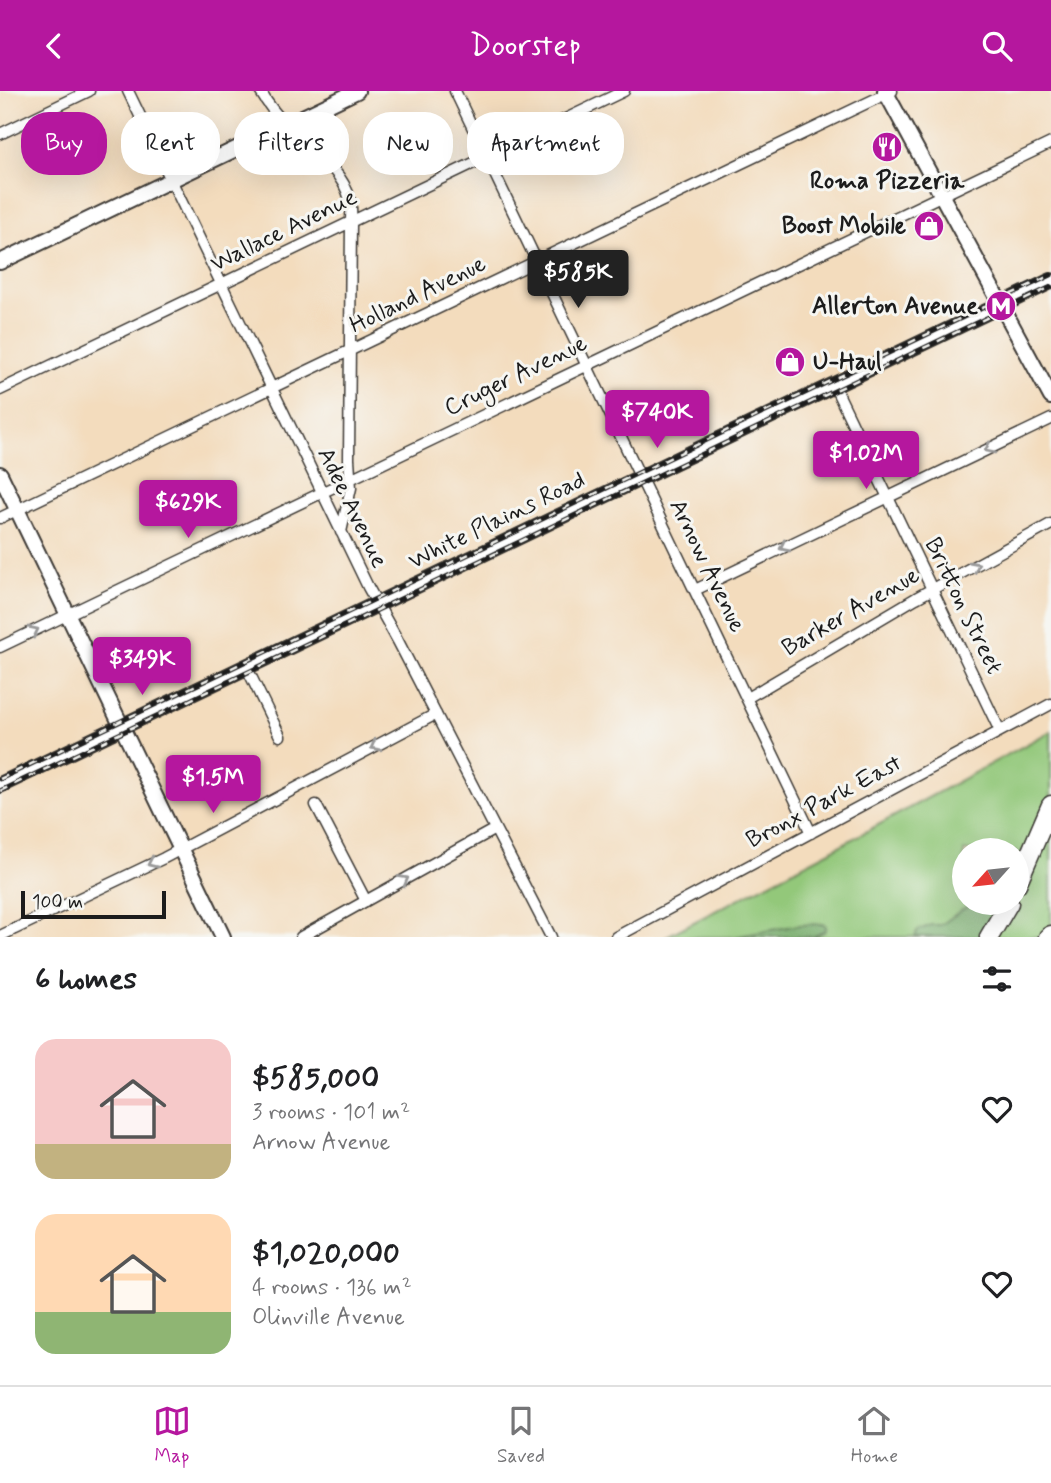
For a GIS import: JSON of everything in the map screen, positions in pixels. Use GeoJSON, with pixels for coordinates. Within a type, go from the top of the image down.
{"type":"FeatureCollection","features":[{"type":"Feature","properties":{"kind":"highway"},"geometry":{"type":"LineString","coordinates":[[1029,856],[1051,806]]}},
{"type":"Feature","properties":{"kind":"highway"},"geometry":{"type":"LineString","coordinates":[[989,937],[1002,915]]}},
{"type":"Feature","properties":{"kind":"main road"},"geometry":{"type":"LineString","coordinates":[[313,112],[356,91]]}},
{"type":"Feature","properties":{"kind":"main road"},"geometry":{"type":"LineString","coordinates":[[888,92],[1051,397]]}},
{"type":"Feature","properties":{"kind":"main road"},"geometry":{"type":"LineString","coordinates":[[0,262],[234,150]]}},
{"type":"Feature","properties":{"kind":"main road","name":"White Plains Road"},"geometry":{"type":"LineString","coordinates":[[0,785],[1051,281]]}},
{"type":"Feature","properties":{"kind":"main road"},"geometry":{"type":"LineString","coordinates":[[0,474],[223,937]]}},
{"type":"Feature","properties":{"kind":"street"},"geometry":{"type":"LineString","coordinates":[[0,134],[89,91]]}},
{"type":"Feature","properties":{"kind":"street","name":"Adee Avenue"},"geometry":{"type":"LineString","coordinates":[[128,91],[340,532],[551,937]]}},
{"type":"Feature","properties":{"kind":"street"},"geometry":{"type":"LineString","coordinates":[[260,91],[275,112]]}},
{"type":"Feature","properties":{"kind":"street","name":"Arnow Avenue"},"geometry":{"type":"LineString","coordinates":[[455,91],[467,116]]}},
{"type":"Feature","properties":{"kind":"street","name":"Wallace Avenue"},"geometry":{"type":"LineString","coordinates":[[580,112],[624,91]]}},
{"type":"Feature","properties":{"kind":"street","name":"Holland Avenue"},"geometry":{"type":"LineString","coordinates":[[0,518],[888,92]]}},
{"type":"Feature","properties":{"kind":"street","name":"Cruger Avenue"},"geometry":{"type":"LineString","coordinates":[[0,647],[1051,143]]}},
{"type":"Feature","properties":{"kind":"street","name":"Wallace Avenue"},"geometry":{"type":"LineString","coordinates":[[0,390],[467,167]]}},
{"type":"Feature","properties":{"kind":"street"},"geometry":{"type":"LineString","coordinates":[[337,175],[350,200],[351,222],[351,488],[340,532]]}},
{"type":"Feature","properties":{"kind":"street","name":"Arnow Avenue"},"geometry":{"type":"LineString","coordinates":[[496,175],[811,833]]}},
{"type":"Feature","properties":{"kind":"street","name":"Britton Street"},"geometry":{"type":"LineString","coordinates":[[834,385],[1000,731]]}},
{"type":"Feature","properties":{"kind":"street"},"geometry":{"type":"LineString","coordinates":[[695,590],[1051,419]]}},
{"type":"Feature","properties":{"kind":"street","name":"Barker Avenue"},"geometry":{"type":"LineString","coordinates":[[747,698],[932,589],[1051,524]]}},
{"type":"Feature","properties":{"kind":"street"},"geometry":{"type":"LineString","coordinates":[[246,666],[280,736]]}},
{"type":"Feature","properties":{"kind":"street","name":"Bronx Park East"},"geometry":{"type":"LineString","coordinates":[[616,937],[1051,703]]}},
{"type":"Feature","properties":{"kind":"street"},"geometry":{"type":"LineString","coordinates":[[0,936],[180,849],[436,714]]}},
{"type":"Feature","properties":{"kind":"street"},"geometry":{"type":"LineString","coordinates":[[316,805],[366,901]]}},
{"type":"Feature","properties":{"kind":"street"},"geometry":{"type":"LineString","coordinates":[[301,937],[495,828]]}},
{"type":"Feature","properties":{"kind":"green space"},"geometry":{"type":"Polygon","coordinates":[[[1051,731],[1051,937],[665,937],[832,850],[1051,731]]]}},
{"type":"Feature","properties":{"kind":"green space"},"geometry":{"type":"Polygon","coordinates":[[[955,915],[994,915],[982,937],[915,937],[917,931],[931,925],[941,925],[955,915]]]}},
{"type":"Feature","properties":{"kind":"green space"},"geometry":{"type":"Polygon","coordinates":[[[799,925],[826,926],[825,931],[813,937],[734,937],[799,925]]]}},
{"type":"Feature","properties":{"kind":"railway"},"geometry":{"type":"LineString","coordinates":[[0,779],[1051,275]]}},
{"type":"Feature","properties":{"kind":"railway"},"geometry":{"type":"LineString","coordinates":[[0,791],[1051,287]]}},
{"type":"Feature","properties":{"kind":"place","name":"Roma Pizzeria"},"geometry":{"type":"Point","coordinates":[887,147]}},
{"type":"Feature","properties":{"kind":"place","name":"Boost Mobile"},"geometry":{"type":"Point","coordinates":[929,226]}},
{"type":"Feature","properties":{"kind":"place","name":"Allerton Avenue"},"geometry":{"type":"Point","coordinates":[1001,306]}},
{"type":"Feature","properties":{"kind":"place","name":"U-Haul"},"geometry":{"type":"Point","coordinates":[790,362]}}]}
